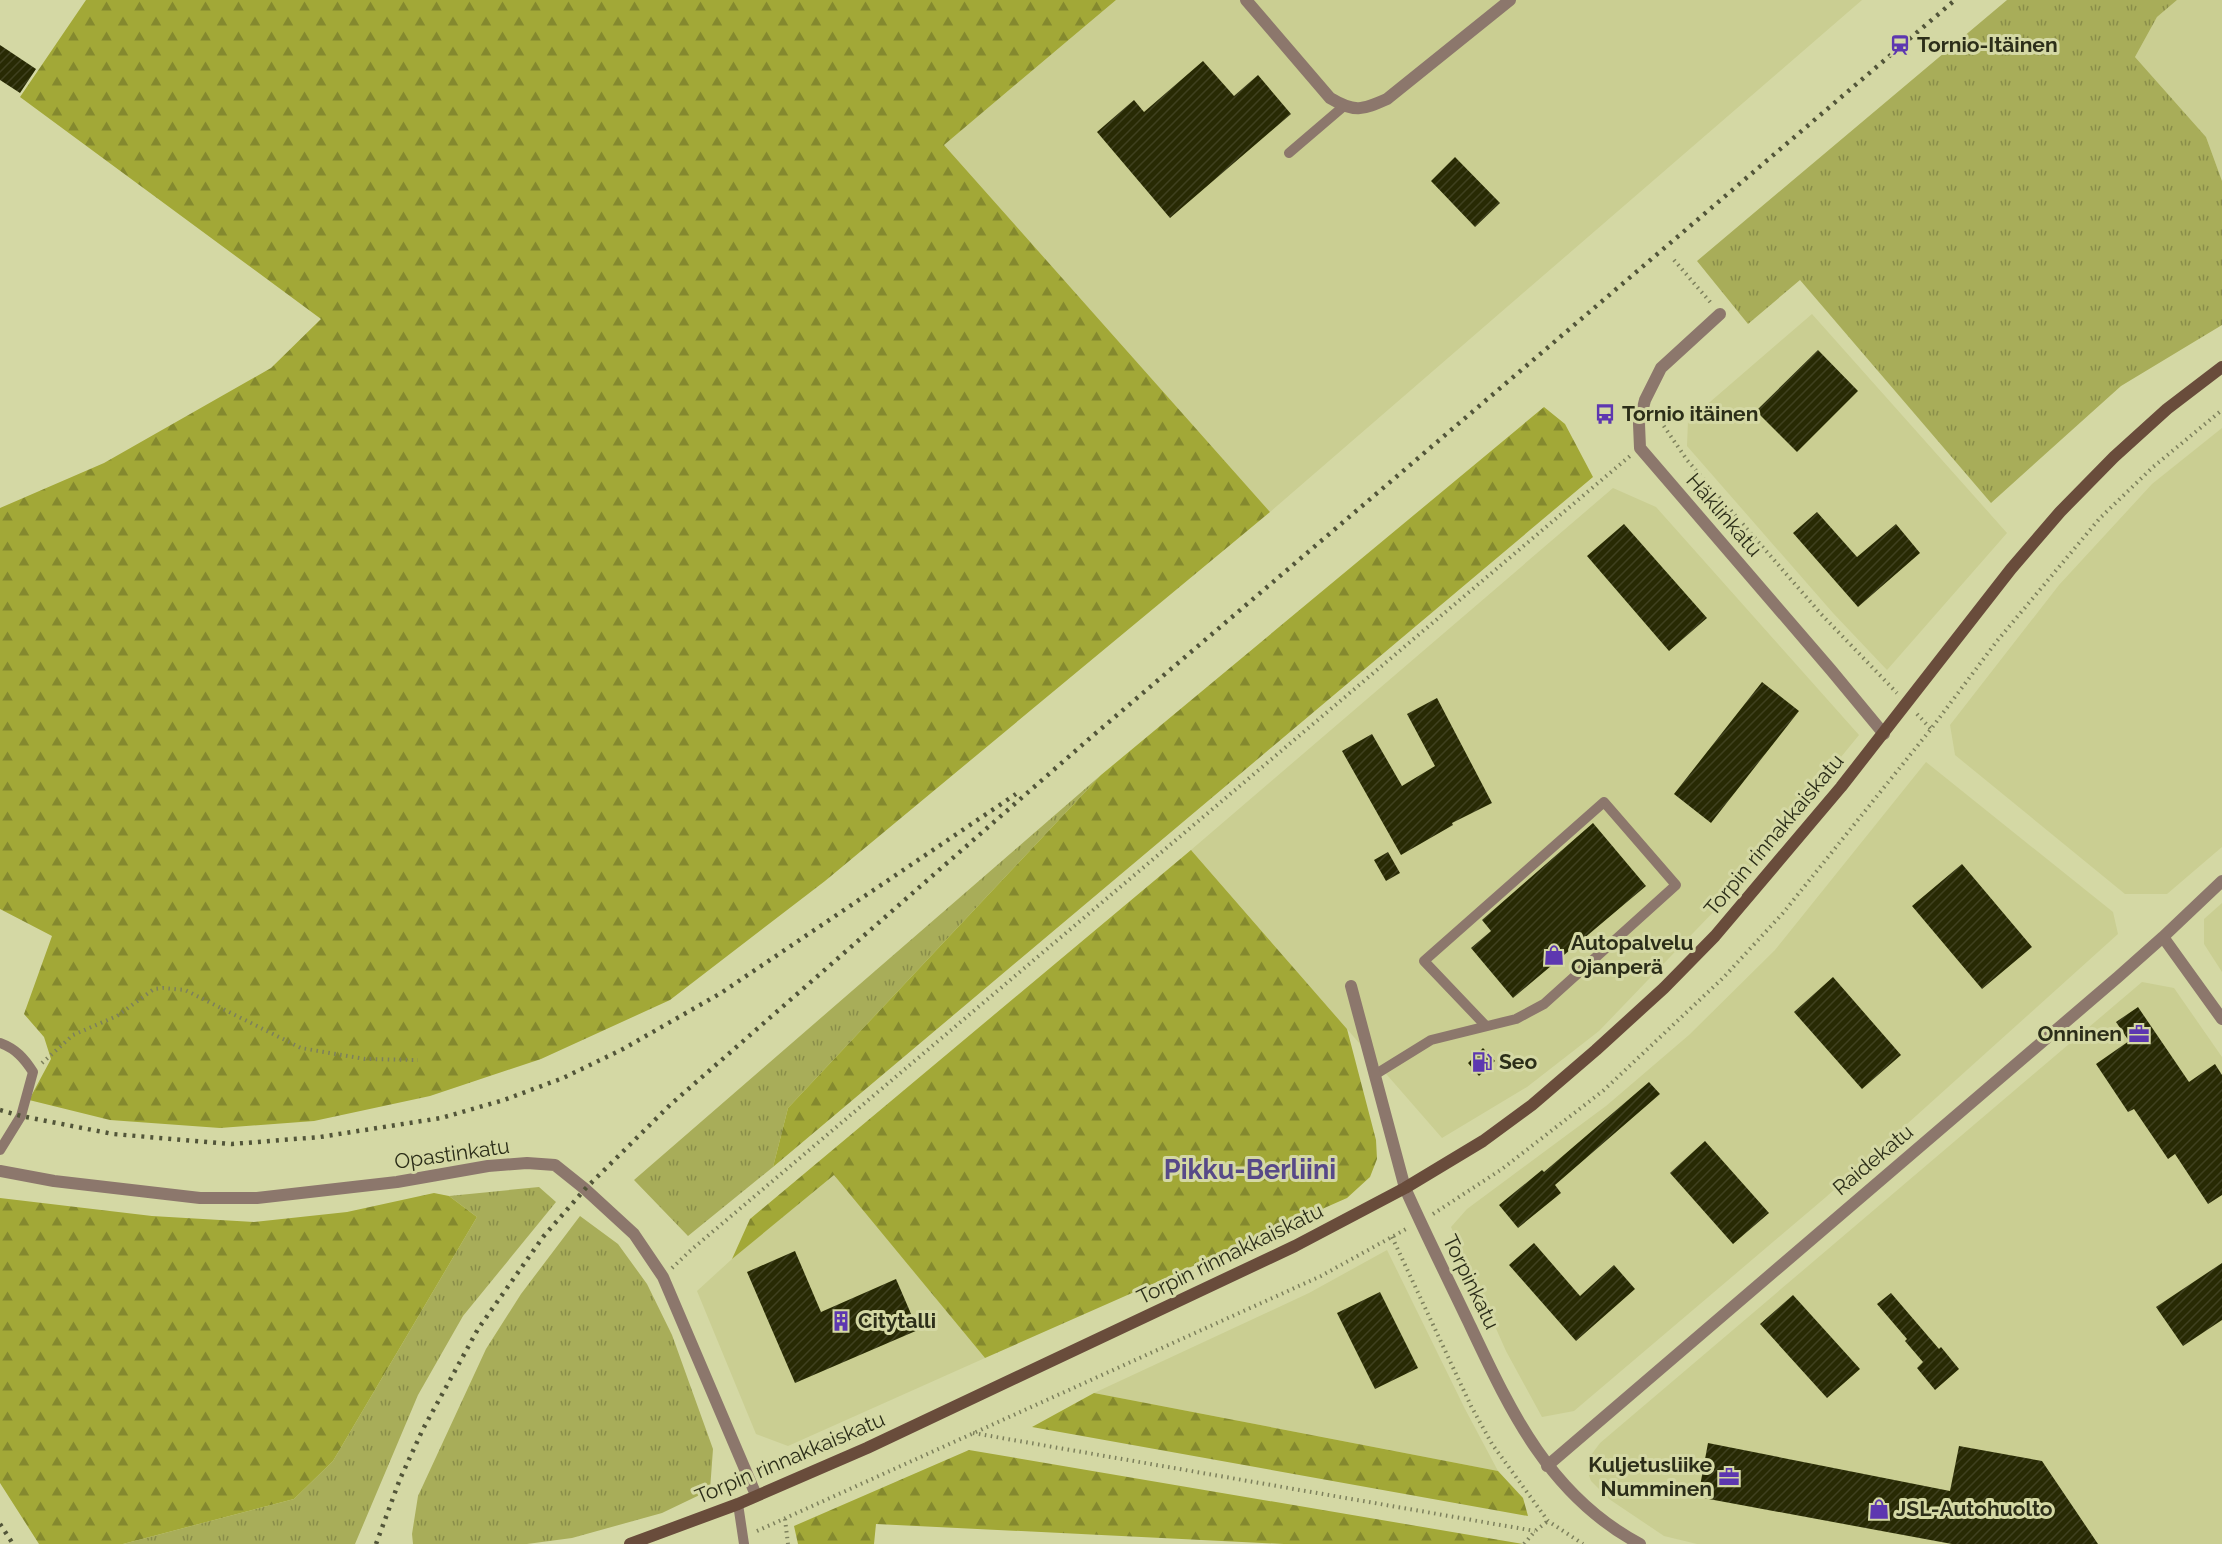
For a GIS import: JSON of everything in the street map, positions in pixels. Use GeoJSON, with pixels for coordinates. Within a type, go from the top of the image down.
{"type":"FeatureCollection","features":[{"type":"Feature","properties":{"kind":"main road","name":"Torpin rinnakkaiskatu"},"geometry":{"type":"LineString","coordinates":[[630,1544],[738,1504],[867,1448],[1295,1246],[1405,1188],[1483,1141],[1532,1105],[1664,988],[1715,936],[1884,734],[1906,702],[2011,569],[2060,512],[2114,457],[2167,409],[2222,367]]}},
{"type":"Feature","properties":{"kind":"street"},"geometry":{"type":"LineString","coordinates":[[1246,0],[1330,98],[1344,106],[1364,109],[1387,99],[1510,0]]}},
{"type":"Feature","properties":{"kind":"street"},"geometry":{"type":"LineString","coordinates":[[1640,448],[1639,424],[1645,400],[1661,368],[1720,314]]}},
{"type":"Feature","properties":{"kind":"street","name":"Häklinkatu"},"geometry":{"type":"LineString","coordinates":[[1640,448],[1884,734]]}},
{"type":"Feature","properties":{"kind":"street","name":"Raidekatu"},"geometry":{"type":"LineString","coordinates":[[1547,1466],[2163,937],[2222,881]]}},
{"type":"Feature","properties":{"kind":"street"},"geometry":{"type":"LineString","coordinates":[[2163,937],[2222,1019]]}},
{"type":"Feature","properties":{"kind":"street","name":"Torpinkatu"},"geometry":{"type":"LineString","coordinates":[[1351,986],[1405,1188],[1498,1384],[1525,1433],[1547,1466],[1592,1513],[1618,1532],[1640,1544]]}},
{"type":"Feature","properties":{"kind":"street","name":"Opastinkatu"},"geometry":{"type":"LineString","coordinates":[[0,1171],[54,1181],[200,1198],[258,1198],[385,1184],[488,1166],[555,1165],[634,1234],[663,1277],[756,1495]]}},
{"type":"Feature","properties":{"kind":"lane"},"geometry":{"type":"LineString","coordinates":[[1288,153],[1344,106]]}},
{"type":"Feature","properties":{"kind":"lane"},"geometry":{"type":"LineString","coordinates":[[1376,1074],[1431,1040],[1516,1019],[1544,1004],[1676,885],[1604,802],[1424,960],[1485,1026]]}},
{"type":"Feature","properties":{"kind":"lane"},"geometry":{"type":"LineString","coordinates":[[0,1043],[11,1047],[33,1072],[21,1116],[0,1150]]}},
{"type":"Feature","properties":{"kind":"lane"},"geometry":{"type":"LineString","coordinates":[[738,1504],[743,1541]]}},
{"type":"Feature","properties":{"kind":"path"},"geometry":{"type":"LineString","coordinates":[[1674,260],[1720,314]]}},
{"type":"Feature","properties":{"kind":"path"},"geometry":{"type":"LineString","coordinates":[[1645,400],[1686,460],[1821,614],[1931,729]]}},
{"type":"Feature","properties":{"kind":"path"},"geometry":{"type":"LineString","coordinates":[[743,1541],[785,1519],[1321,1276],[1392,1238],[1502,1169],[1604,1090],[1724,977],[1783,913],[1931,729],[1997,641],[2100,518],[2153,467],[2222,410]]}},
{"type":"Feature","properties":{"kind":"path"},"geometry":{"type":"LineString","coordinates":[[663,1277],[691,1250],[1640,448]]}},
{"type":"Feature","properties":{"kind":"path"},"geometry":{"type":"LineString","coordinates":[[33,1072],[73,1035],[117,1016],[154,989],[163,988],[185,990],[301,1048],[365,1059],[418,1060]]}},
{"type":"Feature","properties":{"kind":"path"},"geometry":{"type":"LineString","coordinates":[[1392,1238],[1471,1406],[1492,1444],[1548,1521],[1583,1544]]}},
{"type":"Feature","properties":{"kind":"path"},"geometry":{"type":"LineString","coordinates":[[973,1433],[1535,1531]]}},
{"type":"Feature","properties":{"kind":"path"},"geometry":{"type":"LineString","coordinates":[[785,1519],[788,1544]]}},
{"type":"Feature","properties":{"kind":"path"},"geometry":{"type":"LineString","coordinates":[[1524,1544],[1548,1521]]}},
{"type":"Feature","properties":{"kind":"shaded area"},"geometry":{"type":"Polygon","coordinates":[[[1116,0],[1862,0],[1270,512],[944,145],[1116,0]]]}},
{"type":"Feature","properties":{"kind":"shaded area"},"geometry":{"type":"Polygon","coordinates":[[[2177,0],[2222,0],[2222,181],[2206,137],[2135,57],[2157,17],[2177,0]]]}},
{"type":"Feature","properties":{"kind":"shaded area"},"geometry":{"type":"Polygon","coordinates":[[[1812,314],[2007,533],[1887,670],[1833,613],[1687,446],[1688,421],[1812,314]]]}},
{"type":"Feature","properties":{"kind":"shaded area"},"geometry":{"type":"Polygon","coordinates":[[[2222,428],[2222,847],[2167,894],[2125,894],[1955,755],[1950,725],[2059,585],[2152,484],[2222,428]]]}},
{"type":"Feature","properties":{"kind":"shaded area"},"geometry":{"type":"Polygon","coordinates":[[[1613,488],[1656,507],[1859,735],[1719,906],[1599,1031],[1527,1087],[1442,1138],[1191,850],[1613,488]]]}},
{"type":"Feature","properties":{"kind":"shaded area"},"geometry":{"type":"Polygon","coordinates":[[[1926,762],[2113,912],[2118,934],[1826,1197],[1574,1411],[1542,1417],[1506,1351],[1451,1227],[1467,1209],[1606,1106],[1689,1035],[1775,950],[1926,762]]]}},
{"type":"Feature","properties":{"kind":"shaded area"},"geometry":{"type":"Polygon","coordinates":[[[2222,903],[2222,972],[2204,944],[2204,919],[2222,903]]]}},
{"type":"Feature","properties":{"kind":"shaded area"},"geometry":{"type":"Polygon","coordinates":[[[2142,982],[2174,988],[2222,1057],[2222,1544],[1697,1544],[1664,1536],[1609,1499],[1591,1481],[1587,1470],[1588,1459],[1600,1443],[2142,982]]]}},
{"type":"Feature","properties":{"kind":"shaded area"},"geometry":{"type":"Polygon","coordinates":[[[834,1174],[985,1358],[788,1446],[756,1434],[697,1291],[834,1174]]]}},
{"type":"Feature","properties":{"kind":"shaded area"},"geometry":{"type":"Polygon","coordinates":[[[1387,1250],[1498,1471],[1094,1393],[1309,1293],[1387,1250]]]}},
{"type":"Feature","properties":{"kind":"green space"},"geometry":{"type":"Polygon","coordinates":[[[86,0],[1116,0],[944,145],[1270,512],[825,881],[670,1000],[541,1059],[430,1096],[314,1121],[220,1128],[110,1120],[29,1100],[51,1059],[44,1037],[24,1014],[52,936],[0,909],[0,508],[104,463],[271,368],[321,319],[20,97],[86,0]]]}},
{"type":"Feature","properties":{"kind":"green space"},"geometry":{"type":"Polygon","coordinates":[[[2007,0],[2177,0],[2157,17],[2135,57],[2206,137],[2222,181],[2222,325],[2121,386],[1991,503],[1800,280],[1748,324],[1697,261],[2007,0]]]}},
{"type":"Feature","properties":{"kind":"green space"},"geometry":{"type":"Polygon","coordinates":[[[1544,407],[1565,424],[1593,477],[773,1167],[788,1108],[1101,775],[1544,407]]]}},
{"type":"Feature","properties":{"kind":"green space"},"geometry":{"type":"Polygon","coordinates":[[[1101,775],[788,1108],[773,1167],[688,1236],[634,1180],[1101,775]]]}},
{"type":"Feature","properties":{"kind":"green space"},"geometry":{"type":"Polygon","coordinates":[[[1191,850],[1347,1029],[1376,1140],[1377,1159],[1370,1177],[1347,1198],[985,1358],[834,1175],[732,1259],[750,1219],[1191,850]]]}},
{"type":"Feature","properties":{"kind":"green space"},"geometry":{"type":"Polygon","coordinates":[[[539,1187],[556,1202],[463,1316],[418,1395],[355,1544],[123,1544],[294,1499],[333,1461],[477,1217],[449,1196],[539,1187]]]}},
{"type":"Feature","properties":{"kind":"green space"},"geometry":{"type":"Polygon","coordinates":[[[434,1193],[449,1196],[477,1217],[333,1461],[294,1499],[123,1544],[39,1544],[0,1483],[0,1198],[152,1216],[254,1222],[347,1212],[434,1193]]]}},
{"type":"Feature","properties":{"kind":"green space"},"geometry":{"type":"Polygon","coordinates":[[[580,1216],[618,1244],[647,1284],[672,1335],[713,1449],[710,1490],[662,1513],[572,1538],[527,1544],[413,1544],[412,1534],[418,1496],[486,1349],[521,1294],[580,1216]]]}},
{"type":"Feature","properties":{"kind":"green space"},"geometry":{"type":"Polygon","coordinates":[[[1094,1393],[1498,1471],[1523,1498],[1528,1516],[1032,1427],[1094,1393]]]}},
{"type":"Feature","properties":{"kind":"green space"},"geometry":{"type":"Polygon","coordinates":[[[969,1450],[1523,1544],[1284,1544],[876,1524],[874,1544],[798,1544],[794,1526],[969,1450]]]}},
{"type":"Feature","properties":{"kind":"building"},"geometry":{"type":"Polygon","coordinates":[[[0,45],[36,69],[20,93],[0,80],[0,45]]]}},
{"type":"Feature","properties":{"kind":"building"},"geometry":{"type":"Polygon","coordinates":[[[1203,61],[1234,96],[1258,75],[1291,114],[1170,218],[1097,132],[1134,100],[1144,112],[1203,61]]]}},
{"type":"Feature","properties":{"kind":"building"},"geometry":{"type":"Polygon","coordinates":[[[1455,157],[1500,203],[1475,227],[1431,181],[1455,157]]]}},
{"type":"Feature","properties":{"kind":"building"},"geometry":{"type":"Polygon","coordinates":[[[1818,350],[1858,391],[1797,452],[1756,411],[1818,350]]]}},
{"type":"Feature","properties":{"kind":"building"},"geometry":{"type":"Polygon","coordinates":[[[1817,512],[1857,557],[1896,524],[1920,553],[1858,607],[1793,533],[1817,512]]]}},
{"type":"Feature","properties":{"kind":"building"},"geometry":{"type":"Polygon","coordinates":[[[1624,524],[1707,618],[1669,651],[1587,556],[1624,524]]]}},
{"type":"Feature","properties":{"kind":"building"},"geometry":{"type":"Polygon","coordinates":[[[1762,682],[1799,711],[1711,823],[1674,794],[1762,682]]]}},
{"type":"Feature","properties":{"kind":"building"},"geometry":{"type":"Polygon","coordinates":[[[1437,698],[1492,803],[1452,823],[1453,825],[1401,855],[1342,751],[1372,734],[1402,786],[1435,766],[1407,714],[1437,698]]]}},
{"type":"Feature","properties":{"kind":"building"},"geometry":{"type":"Polygon","coordinates":[[[1593,823],[1646,886],[1513,998],[1471,948],[1491,931],[1482,920],[1593,823]]]}},
{"type":"Feature","properties":{"kind":"building"},"geometry":{"type":"Polygon","coordinates":[[[1388,852],[1400,873],[1386,881],[1374,860],[1388,852]]]}},
{"type":"Feature","properties":{"kind":"building"},"geometry":{"type":"Polygon","coordinates":[[[1962,864],[2032,947],[1982,989],[1912,906],[1962,864]]]}},
{"type":"Feature","properties":{"kind":"building"},"geometry":{"type":"Polygon","coordinates":[[[1833,977],[1901,1055],[1862,1089],[1794,1012],[1833,977]]]}},
{"type":"Feature","properties":{"kind":"building"},"geometry":{"type":"Polygon","coordinates":[[[2138,1007],[2189,1082],[2215,1064],[2222,1075],[2222,1195],[2208,1204],[2175,1154],[2168,1159],[2134,1109],[2128,1112],[2096,1064],[2129,1041],[2116,1022],[2138,1007]]]}},
{"type":"Feature","properties":{"kind":"building"},"geometry":{"type":"Polygon","coordinates":[[[1483,1048],[1495,1061],[1479,1076],[1468,1063],[1483,1048]]]}},
{"type":"Feature","properties":{"kind":"building"},"geometry":{"type":"Polygon","coordinates":[[[1649,1082],[1660,1094],[1555,1185],[1561,1193],[1518,1228],[1499,1205],[1542,1170],[1544,1172],[1649,1082]]]}},
{"type":"Feature","properties":{"kind":"building"},"geometry":{"type":"Polygon","coordinates":[[[1705,1141],[1769,1213],[1733,1244],[1670,1173],[1705,1141]]]}},
{"type":"Feature","properties":{"kind":"building"},"geometry":{"type":"Polygon","coordinates":[[[1534,1243],[1580,1296],[1614,1265],[1635,1289],[1576,1341],[1509,1265],[1534,1243]]]}},
{"type":"Feature","properties":{"kind":"building","name":"Citytalli"},"geometry":{"type":"Polygon","coordinates":[[[795,1251],[821,1312],[896,1279],[918,1330],[795,1383],[747,1272],[795,1251]]]}},
{"type":"Feature","properties":{"kind":"building"},"geometry":{"type":"Polygon","coordinates":[[[2222,1263],[2222,1320],[2183,1346],[2156,1307],[2222,1263]]]}},
{"type":"Feature","properties":{"kind":"building"},"geometry":{"type":"Polygon","coordinates":[[[1380,1292],[1418,1368],[1375,1389],[1337,1313],[1380,1292]]]}},
{"type":"Feature","properties":{"kind":"building"},"geometry":{"type":"Polygon","coordinates":[[[1891,1293],[1959,1369],[1935,1390],[1917,1368],[1923,1362],[1877,1304],[1891,1293]]]}},
{"type":"Feature","properties":{"kind":"building"},"geometry":{"type":"Polygon","coordinates":[[[1793,1295],[1860,1369],[1827,1398],[1760,1324],[1793,1295]]]}},
{"type":"Feature","properties":{"kind":"building"},"geometry":{"type":"Polygon","coordinates":[[[1708,1443],[1950,1491],[1959,1446],[2042,1461],[2098,1544],[1952,1544],[1698,1497],[1708,1443]]]}},
{"type":"Feature","properties":{"kind":"railway"},"geometry":{"type":"LineString","coordinates":[[376,1544],[400,1479],[423,1429],[478,1329],[543,1237],[585,1189],[670,1105],[1089,739],[1955,0]]}},
{"type":"Feature","properties":{"kind":"railway"},"geometry":{"type":"LineString","coordinates":[[0,1110],[113,1134],[232,1144],[320,1137],[441,1118],[504,1100],[563,1078],[623,1049],[721,993],[1016,794]]}},
{"type":"Feature","properties":{"kind":"railway"},"geometry":{"type":"LineString","coordinates":[[0,1524],[13,1544]]}},
{"type":"Feature","properties":{"kind":"place","name":"Tornio-Itäinen"},"geometry":{"type":"Point","coordinates":[1900,45]}},
{"type":"Feature","properties":{"kind":"place","name":"Tornio itäinen"},"geometry":{"type":"Point","coordinates":[1605,414]}},
{"type":"Feature","properties":{"kind":"place","name":"Autopalvelu Ojanperä"},"geometry":{"type":"Point","coordinates":[1554,955]}},
{"type":"Feature","properties":{"kind":"place","name":"Onninen"},"geometry":{"type":"Point","coordinates":[2139,1034]}},
{"type":"Feature","properties":{"kind":"place","name":"Seo"},"geometry":{"type":"Point","coordinates":[1482,1062]}},
{"type":"Feature","properties":{"kind":"place","name":"Citytalli"},"geometry":{"type":"Point","coordinates":[841,1321]}},
{"type":"Feature","properties":{"kind":"place","name":"Kuljetusliike Numminen"},"geometry":{"type":"Point","coordinates":[1729,1477]}},
{"type":"Feature","properties":{"kind":"place","name":"JSL-Autohuolto"},"geometry":{"type":"Point","coordinates":[1879,1509]}},
{"type":"Feature","properties":{"kind":"district","name":"Pikku-Berliini"},"geometry":{"type":"Point","coordinates":[1250,1170]}}]}
